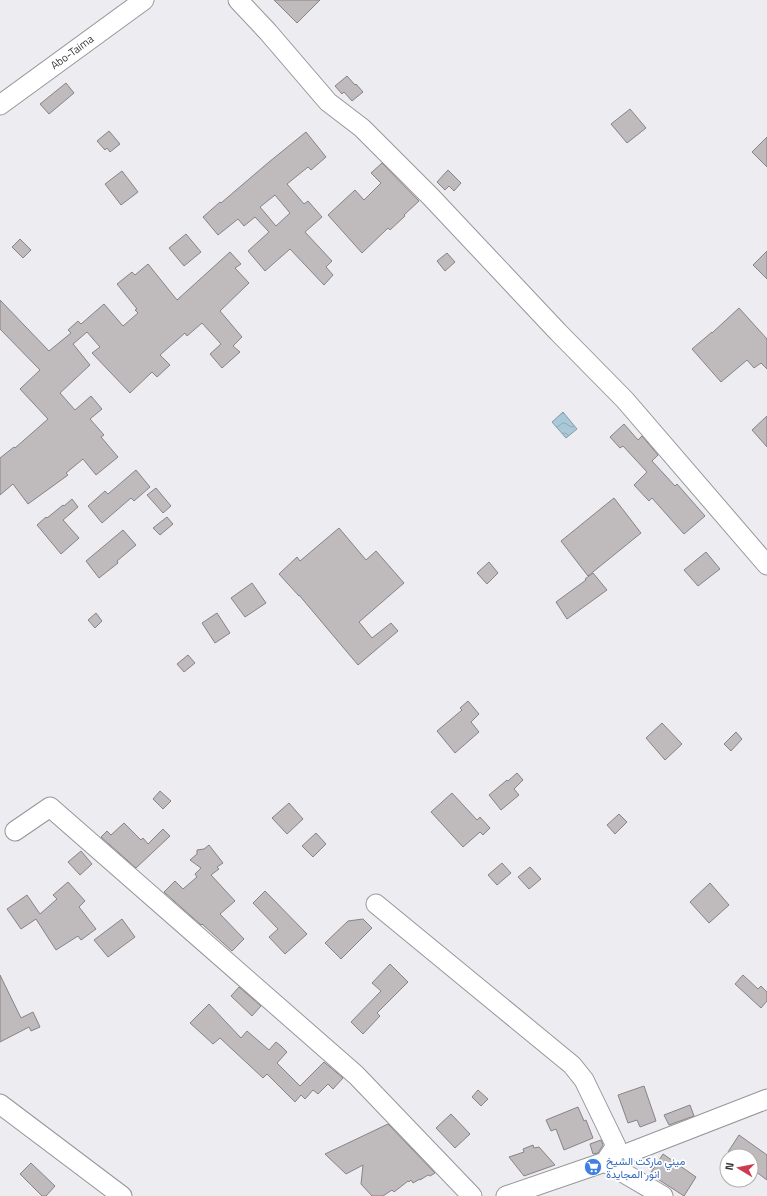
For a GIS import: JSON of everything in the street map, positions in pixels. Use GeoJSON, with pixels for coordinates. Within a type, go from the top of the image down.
{"type":"FeatureCollection","features":[{"type":"Feature","properties":{"kind":"street","name":"Abo-Taima"},"geometry":{"type":"LineString","coordinates":[[0,104],[144,0]]}},
{"type":"Feature","properties":{"kind":"street"},"geometry":{"type":"LineString","coordinates":[[238,0],[268,32],[328,102],[362,128],[431,198],[558,332],[626,400],[767,564]]}},
{"type":"Feature","properties":{"kind":"street"},"geometry":{"type":"LineString","coordinates":[[15,831],[50,807],[356,1075],[472,1196]]}},
{"type":"Feature","properties":{"kind":"street"},"geometry":{"type":"LineString","coordinates":[[376,904],[572,1065],[584,1080],[616,1146],[605,1162]]}},
{"type":"Feature","properties":{"kind":"street"},"geometry":{"type":"LineString","coordinates":[[506,1196],[605,1162],[767,1099]]}},
{"type":"Feature","properties":{"kind":"street"},"geometry":{"type":"LineString","coordinates":[[0,1104],[122,1196]]}},
{"type":"Feature","properties":{"kind":"street"},"geometry":{"type":"LineString","coordinates":[[605,1162],[663,1196]]}},
{"type":"Feature","properties":{"kind":"water"},"geometry":{"type":"Polygon","coordinates":[[[563,412],[577,429],[566,438],[552,422],[563,412]]]}},
{"type":"Feature","properties":{"kind":"building"},"geometry":{"type":"Polygon","coordinates":[[[274,0],[320,0],[297,23],[274,0]]]}},
{"type":"Feature","properties":{"kind":"building"},"geometry":{"type":"Polygon","coordinates":[[[347,76],[363,92],[352,101],[344,92],[342,94],[335,86],[347,76]]]}},
{"type":"Feature","properties":{"kind":"building"},"geometry":{"type":"Polygon","coordinates":[[[66,83],[74,93],[49,114],[40,104],[66,83]]]}},
{"type":"Feature","properties":{"kind":"building"},"geometry":{"type":"Polygon","coordinates":[[[630,109],[646,128],[627,143],[611,124],[630,109]]]}},
{"type":"Feature","properties":{"kind":"building"},"geometry":{"type":"Polygon","coordinates":[[[109,131],[120,144],[110,152],[107,148],[105,150],[97,141],[109,131]]]}},
{"type":"Feature","properties":{"kind":"building"},"geometry":{"type":"Polygon","coordinates":[[[306,132],[326,157],[311,170],[308,167],[287,184],[304,204],[308,201],[322,217],[305,232],[332,261],[326,267],[333,275],[324,285],[290,249],[265,271],[248,251],[269,232],[255,217],[244,226],[238,219],[218,235],[203,217],[306,132]],[[275,195],[260,207],[276,226],[290,213],[275,195]]]}},
{"type":"Feature","properties":{"kind":"building"},"geometry":{"type":"Polygon","coordinates":[[[767,137],[767,167],[752,152],[767,137]]]}},
{"type":"Feature","properties":{"kind":"building"},"geometry":{"type":"Polygon","coordinates":[[[382,163],[419,201],[390,230],[388,228],[362,253],[328,215],[355,190],[364,200],[381,183],[371,173],[382,163]]]}},
{"type":"Feature","properties":{"kind":"building"},"geometry":{"type":"Polygon","coordinates":[[[448,170],[461,183],[454,191],[449,186],[445,190],[437,182],[448,170]]]}},
{"type":"Feature","properties":{"kind":"building"},"geometry":{"type":"Polygon","coordinates":[[[122,171],[138,192],[121,205],[105,184],[122,171]]]}},
{"type":"Feature","properties":{"kind":"building"},"geometry":{"type":"Polygon","coordinates":[[[186,234],[201,252],[184,266],[169,248],[186,234]]]}},
{"type":"Feature","properties":{"kind":"building"},"geometry":{"type":"Polygon","coordinates":[[[20,239],[31,250],[23,258],[12,247],[20,239]]]}},
{"type":"Feature","properties":{"kind":"building"},"geometry":{"type":"Polygon","coordinates":[[[767,251],[767,279],[753,265],[767,251]]]}},
{"type":"Feature","properties":{"kind":"building"},"geometry":{"type":"Polygon","coordinates":[[[230,252],[241,264],[235,268],[249,283],[220,311],[242,337],[233,346],[240,352],[222,368],[210,354],[221,344],[202,323],[187,336],[185,333],[160,355],[170,365],[157,377],[152,372],[130,393],[92,353],[100,347],[87,332],[73,344],[90,365],[60,393],[75,410],[91,396],[102,409],[90,419],[104,435],[101,437],[118,457],[96,475],[83,459],[66,473],[68,475],[28,504],[13,484],[0,495],[0,458],[14,447],[15,448],[48,419],[20,389],[40,370],[0,329],[0,300],[49,351],[71,333],[68,330],[78,321],[81,324],[104,304],[123,326],[138,313],[135,310],[137,309],[117,284],[132,272],[135,275],[148,264],[177,300],[230,252]]]}},
{"type":"Feature","properties":{"kind":"building"},"geometry":{"type":"Polygon","coordinates":[[[447,253],[455,262],[445,271],[437,261],[447,253]]]}},
{"type":"Feature","properties":{"kind":"building"},"geometry":{"type":"Polygon","coordinates":[[[739,308],[767,339],[767,369],[761,363],[754,368],[747,360],[721,382],[692,349],[739,308]]]}},
{"type":"Feature","properties":{"kind":"building"},"geometry":{"type":"Polygon","coordinates":[[[767,416],[767,447],[752,430],[767,416]]]}},
{"type":"Feature","properties":{"kind":"building"},"geometry":{"type":"Polygon","coordinates":[[[624,424],[638,440],[642,436],[658,455],[652,461],[675,486],[677,484],[705,516],[684,534],[652,498],[649,501],[634,485],[647,472],[623,446],[620,448],[610,437],[624,424]]]}},
{"type":"Feature","properties":{"kind":"building"},"geometry":{"type":"Polygon","coordinates":[[[136,470],[150,487],[134,501],[131,498],[102,523],[88,506],[105,491],[108,494],[136,470]]]}},
{"type":"Feature","properties":{"kind":"building"},"geometry":{"type":"Polygon","coordinates":[[[156,488],[171,506],[163,513],[147,495],[156,488]]]}},
{"type":"Feature","properties":{"kind":"building"},"geometry":{"type":"Polygon","coordinates":[[[614,498],[641,533],[588,576],[561,541],[614,498]]]}},
{"type":"Feature","properties":{"kind":"building"},"geometry":{"type":"Polygon","coordinates":[[[72,499],[78,507],[63,520],[79,538],[61,554],[37,525],[72,499]]]}},
{"type":"Feature","properties":{"kind":"building"},"geometry":{"type":"Polygon","coordinates":[[[167,517],[173,524],[160,535],[153,528],[167,517]]]}},
{"type":"Feature","properties":{"kind":"building"},"geometry":{"type":"Polygon","coordinates":[[[339,528],[366,560],[376,551],[404,583],[359,622],[372,638],[391,623],[398,631],[358,665],[299,595],[279,574],[297,557],[300,561],[339,528]]]}},
{"type":"Feature","properties":{"kind":"building"},"geometry":{"type":"Polygon","coordinates":[[[123,530],[136,545],[117,561],[118,563],[99,578],[86,561],[123,530]]]}},
{"type":"Feature","properties":{"kind":"building"},"geometry":{"type":"Polygon","coordinates":[[[706,552],[720,569],[698,586],[684,570],[706,552]]]}},
{"type":"Feature","properties":{"kind":"building"},"geometry":{"type":"Polygon","coordinates":[[[489,562],[498,573],[487,584],[477,573],[489,562]]]}},
{"type":"Feature","properties":{"kind":"building"},"geometry":{"type":"Polygon","coordinates":[[[593,573],[607,590],[567,619],[556,602],[593,573]]]}},
{"type":"Feature","properties":{"kind":"building"},"geometry":{"type":"Polygon","coordinates":[[[252,583],[266,603],[245,617],[231,598],[252,583]]]}},
{"type":"Feature","properties":{"kind":"building"},"geometry":{"type":"Polygon","coordinates":[[[96,613],[102,621],[95,628],[88,620],[96,613]]]}},
{"type":"Feature","properties":{"kind":"building"},"geometry":{"type":"Polygon","coordinates":[[[217,613],[230,633],[215,643],[202,623],[217,613]]]}},
{"type":"Feature","properties":{"kind":"building"},"geometry":{"type":"Polygon","coordinates":[[[188,655],[195,663],[184,672],[177,664],[188,655]]]}},
{"type":"Feature","properties":{"kind":"building"},"geometry":{"type":"Polygon","coordinates":[[[468,701],[479,714],[471,722],[479,732],[455,753],[437,731],[462,710],[460,708],[468,701]]]}},
{"type":"Feature","properties":{"kind":"building"},"geometry":{"type":"Polygon","coordinates":[[[662,723],[682,744],[665,760],[646,738],[662,723]]]}},
{"type":"Feature","properties":{"kind":"building"},"geometry":{"type":"Polygon","coordinates":[[[736,732],[742,739],[731,751],[724,744],[736,732]]]}},
{"type":"Feature","properties":{"kind":"building"},"geometry":{"type":"Polygon","coordinates":[[[517,773],[523,780],[514,789],[519,795],[501,810],[489,795],[517,773]]]}},
{"type":"Feature","properties":{"kind":"building"},"geometry":{"type":"Polygon","coordinates":[[[160,791],[171,801],[163,809],[153,799],[160,791]]]}},
{"type":"Feature","properties":{"kind":"building"},"geometry":{"type":"Polygon","coordinates":[[[452,793],[477,820],[480,817],[490,828],[483,835],[480,832],[463,847],[431,812],[452,793]]]}},
{"type":"Feature","properties":{"kind":"building"},"geometry":{"type":"Polygon","coordinates":[[[289,803],[303,819],[287,834],[272,818],[289,803]]]}},
{"type":"Feature","properties":{"kind":"building"},"geometry":{"type":"Polygon","coordinates":[[[619,814],[627,822],[615,834],[607,825],[619,814]]]}},
{"type":"Feature","properties":{"kind":"building"},"geometry":{"type":"Polygon","coordinates":[[[124,823],[141,840],[143,838],[148,844],[163,829],[170,836],[136,868],[101,837],[107,831],[111,835],[124,823]]]}},
{"type":"Feature","properties":{"kind":"building"},"geometry":{"type":"Polygon","coordinates":[[[316,833],[326,844],[313,857],[302,846],[316,833]]]}},
{"type":"Feature","properties":{"kind":"building"},"geometry":{"type":"Polygon","coordinates":[[[209,845],[223,863],[217,867],[219,869],[211,875],[235,901],[220,914],[244,939],[232,951],[164,892],[175,881],[183,889],[197,877],[195,874],[201,868],[190,860],[197,854],[197,850],[204,849],[209,845]]]}},
{"type":"Feature","properties":{"kind":"building"},"geometry":{"type":"Polygon","coordinates":[[[81,851],[92,864],[80,875],[68,862],[81,851]]]}},
{"type":"Feature","properties":{"kind":"building"},"geometry":{"type":"Polygon","coordinates":[[[502,863],[511,873],[497,885],[488,875],[502,863]]]}},
{"type":"Feature","properties":{"kind":"building"},"geometry":{"type":"Polygon","coordinates":[[[530,867],[541,879],[529,889],[518,877],[530,867]]]}},
{"type":"Feature","properties":{"kind":"building"},"geometry":{"type":"Polygon","coordinates":[[[68,882],[85,901],[79,907],[96,929],[81,940],[78,936],[56,950],[36,919],[21,929],[7,909],[27,895],[40,914],[57,899],[53,895],[68,882]]]}},
{"type":"Feature","properties":{"kind":"building"},"geometry":{"type":"Polygon","coordinates":[[[710,883],[729,905],[709,923],[690,902],[710,883]]]}},
{"type":"Feature","properties":{"kind":"building"},"geometry":{"type":"Polygon","coordinates":[[[265,891],[307,934],[285,954],[269,937],[278,929],[253,903],[265,891]]]}},
{"type":"Feature","properties":{"kind":"building"},"geometry":{"type":"Polygon","coordinates":[[[122,919],[135,937],[108,957],[94,940],[122,919]]]}},
{"type":"Feature","properties":{"kind":"building"},"geometry":{"type":"Polygon","coordinates":[[[363,919],[372,928],[341,959],[325,943],[348,921],[363,919]]]}},
{"type":"Feature","properties":{"kind":"building"},"geometry":{"type":"Polygon","coordinates":[[[390,964],[408,982],[377,1013],[380,1016],[363,1034],[351,1022],[381,991],[372,983],[390,964]]]}},
{"type":"Feature","properties":{"kind":"building"},"geometry":{"type":"Polygon","coordinates":[[[0,975],[21,1018],[33,1012],[40,1027],[31,1031],[29,1027],[0,1042],[0,975]]]}},
{"type":"Feature","properties":{"kind":"building"},"geometry":{"type":"Polygon","coordinates":[[[743,975],[758,989],[761,986],[767,992],[767,1001],[761,1008],[735,984],[743,975]]]}},
{"type":"Feature","properties":{"kind":"building"},"geometry":{"type":"Polygon","coordinates":[[[239,987],[261,1006],[252,1016],[231,996],[239,987]]]}},
{"type":"Feature","properties":{"kind":"building"},"geometry":{"type":"Polygon","coordinates":[[[209,1004],[241,1038],[247,1031],[269,1050],[276,1042],[281,1046],[287,1052],[277,1063],[300,1086],[324,1062],[343,1078],[333,1089],[328,1084],[318,1094],[313,1090],[305,1099],[301,1095],[295,1102],[267,1074],[263,1078],[220,1038],[213,1044],[190,1023],[209,1004]]]}},
{"type":"Feature","properties":{"kind":"building"},"geometry":{"type":"Polygon","coordinates":[[[644,1086],[656,1121],[640,1127],[637,1120],[628,1123],[618,1095],[644,1086]]]}},
{"type":"Feature","properties":{"kind":"building"},"geometry":{"type":"Polygon","coordinates":[[[478,1090],[488,1099],[481,1106],[472,1097],[478,1090]]]}},
{"type":"Feature","properties":{"kind":"building"},"geometry":{"type":"Polygon","coordinates":[[[690,1105],[694,1116],[669,1125],[664,1115],[690,1105]]]}},
{"type":"Feature","properties":{"kind":"building"},"geometry":{"type":"Polygon","coordinates":[[[578,1107],[584,1121],[586,1120],[593,1138],[564,1150],[556,1129],[551,1131],[546,1120],[578,1107]]]}},
{"type":"Feature","properties":{"kind":"building"},"geometry":{"type":"Polygon","coordinates":[[[451,1114],[470,1134],[455,1148],[436,1128],[451,1114]]]}},
{"type":"Feature","properties":{"kind":"building"},"geometry":{"type":"Polygon","coordinates":[[[388,1124],[435,1173],[413,1183],[411,1180],[409,1182],[408,1181],[394,1192],[392,1190],[383,1196],[372,1196],[361,1184],[363,1165],[346,1174],[325,1154],[388,1124]]]}},
{"type":"Feature","properties":{"kind":"building"},"geometry":{"type":"Polygon","coordinates":[[[739,1135],[757,1148],[731,1148],[739,1135]]]}},
{"type":"Feature","properties":{"kind":"building"},"geometry":{"type":"Polygon","coordinates":[[[601,1140],[603,1145],[598,1153],[593,1154],[590,1144],[601,1140]]]}},
{"type":"Feature","properties":{"kind":"building"},"geometry":{"type":"Polygon","coordinates":[[[533,1145],[534,1148],[539,1147],[555,1165],[524,1176],[509,1157],[524,1152],[523,1149],[533,1145]]]}},
{"type":"Feature","properties":{"kind":"building"},"geometry":{"type":"Polygon","coordinates":[[[759,1149],[767,1155],[767,1180],[759,1174],[759,1149]]]}},
{"type":"Feature","properties":{"kind":"building"},"geometry":{"type":"Polygon","coordinates":[[[663,1154],[696,1177],[684,1196],[650,1174],[663,1154]]]}},
{"type":"Feature","properties":{"kind":"building"},"geometry":{"type":"Polygon","coordinates":[[[31,1163],[55,1186],[46,1196],[42,1196],[20,1174],[31,1163]]]}},
{"type":"Feature","properties":{"kind":"place","name":"ميني ماركت الشيخ انور المجايدة"},"geometry":{"type":"Point","coordinates":[593,1167]}}]}
